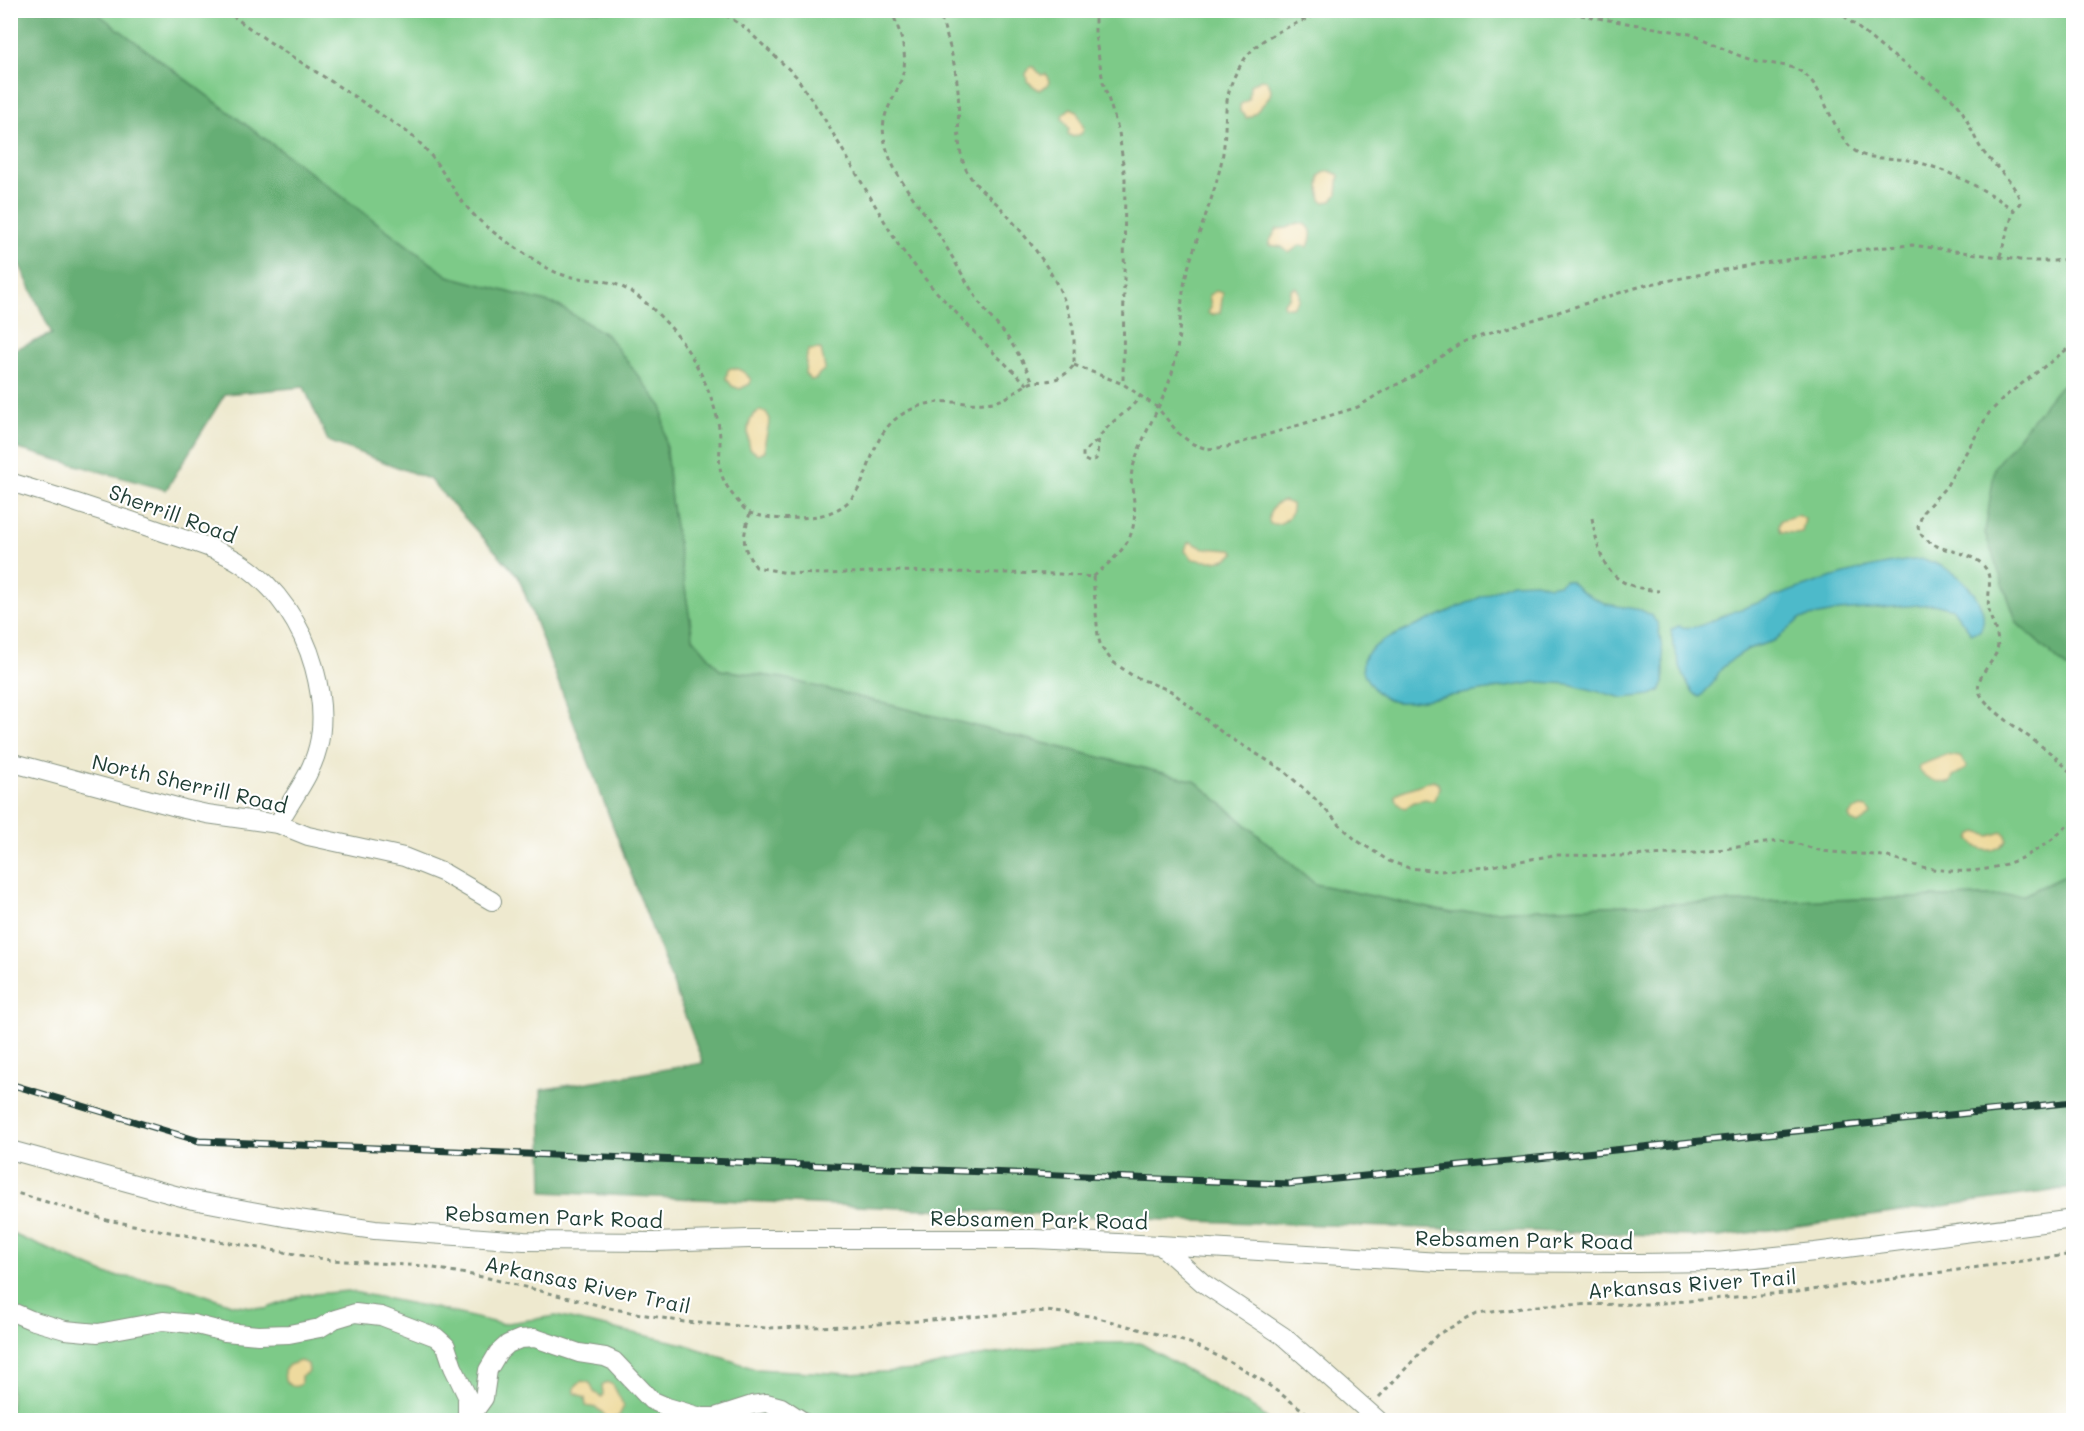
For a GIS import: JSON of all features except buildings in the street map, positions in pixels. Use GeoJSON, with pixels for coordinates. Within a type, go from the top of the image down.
{"type":"FeatureCollection","features":[{"type":"Feature","properties":{"kind":"street","name":"Sherrill Road"},"geometry":{"type":"LineString","coordinates":[[10,482],[87,505],[218,551],[243,565],[260,578],[276,595],[292,617],[304,640],[318,682],[322,716],[319,746],[314,761],[278,824]]}},
{"type":"Feature","properties":{"kind":"street","name":"North Sherrill Road"},"geometry":{"type":"LineString","coordinates":[[10,762],[184,809],[278,824],[308,836],[404,857],[444,873],[492,901]]}},
{"type":"Feature","properties":{"kind":"street","name":"Rebsamen Park Road"},"geometry":{"type":"LineString","coordinates":[[10,1150],[205,1202],[284,1217],[375,1230],[524,1241],[1034,1239],[1440,1262],[1570,1264],[1716,1262],[1827,1251],[2073,1219]]}},
{"type":"Feature","properties":{"kind":"street"},"geometry":{"type":"LineString","coordinates":[[1160,1245],[1203,1282],[1282,1336],[1373,1415]]}},
{"type":"Feature","properties":{"kind":"street"},"geometry":{"type":"LineString","coordinates":[[10,1311],[65,1330],[98,1333],[163,1321],[194,1324],[225,1332],[258,1335],[289,1334],[320,1328],[335,1319],[355,1313],[381,1316],[436,1337],[446,1346],[467,1396],[468,1420],[484,1398],[488,1370],[498,1353],[514,1341],[535,1338],[579,1353],[605,1357],[614,1361],[651,1400],[700,1418],[715,1417],[766,1403],[781,1407],[801,1420]]}},
{"type":"Feature","properties":{"kind":"path"},"geometry":{"type":"LineString","coordinates":[[225,10],[263,39],[342,86],[417,140],[434,158],[477,219],[509,243],[556,272],[619,286],[637,297],[662,318],[683,345],[708,391],[719,424],[719,468],[728,489],[750,513],[788,519],[833,512],[842,508],[859,489],[873,450],[882,434],[892,421],[906,412],[931,402],[995,402],[1033,382],[1056,380],[1067,374],[1074,365],[1072,325],[1060,290],[1050,272],[1015,224],[975,185],[964,166],[958,133],[958,93],[952,49],[938,10]]}},
{"type":"Feature","properties":{"kind":"path"},"geometry":{"type":"LineString","coordinates":[[718,10],[744,27],[796,76],[837,139],[899,246],[930,285],[996,355],[1028,385]]}},
{"type":"Feature","properties":{"kind":"path"},"geometry":{"type":"LineString","coordinates":[[891,10],[900,32],[904,58],[902,77],[884,115],[884,137],[891,162],[898,177],[952,255],[976,298],[1005,334],[1033,382]]}},
{"type":"Feature","properties":{"kind":"path"},"geometry":{"type":"LineString","coordinates":[[1095,10],[1095,34],[1101,71],[1119,132],[1125,179],[1123,384]]}},
{"type":"Feature","properties":{"kind":"path"},"geometry":{"type":"LineString","coordinates":[[750,513],[744,535],[745,549],[756,567],[774,572],[824,574],[895,571],[1060,574],[1093,577],[1127,544],[1133,532],[1135,517],[1131,484],[1132,468],[1170,379],[1180,335],[1186,276],[1222,159],[1227,92],[1234,75],[1251,50],[1261,41],[1324,10]]}},
{"type":"Feature","properties":{"kind":"path"},"geometry":{"type":"LineString","coordinates":[[1518,10],[1563,12],[1690,34],[1745,58],[1799,70],[1815,86],[1847,143],[1860,154],[1910,160],[1928,165],[1987,193],[2014,210]]}},
{"type":"Feature","properties":{"kind":"path"},"geometry":{"type":"LineString","coordinates":[[1837,10],[1881,47],[1955,101],[1982,149],[2020,196],[2020,202],[2014,210],[2000,256]]}},
{"type":"Feature","properties":{"kind":"path"},"geometry":{"type":"LineString","coordinates":[[1074,365],[1123,384],[1157,406],[1179,434],[1193,444],[1207,449],[1227,447],[1358,407],[1412,377],[1468,339],[1645,285],[1756,264],[1912,244],[2026,261],[2073,258]]}},
{"type":"Feature","properties":{"kind":"path"},"geometry":{"type":"LineString","coordinates":[[2073,344],[2007,394],[1989,413],[1946,487],[1923,513],[1918,527],[1924,538],[1983,565],[1990,582],[1988,607],[1999,644],[1995,658],[1978,687],[1980,693],[1996,712],[2056,758],[2073,777]]}},
{"type":"Feature","properties":{"kind":"path"},"geometry":{"type":"LineString","coordinates":[[1097,441],[1096,459],[1089,462],[1083,459],[1083,452],[1097,441],[1111,423],[1125,414],[1140,396]]}},
{"type":"Feature","properties":{"kind":"path"},"geometry":{"type":"LineString","coordinates":[[1592,518],[1600,555],[1615,577],[1631,587],[1659,591]]}},
{"type":"Feature","properties":{"kind":"path"},"geometry":{"type":"LineString","coordinates":[[1093,577],[1098,636],[1101,647],[1113,662],[1133,676],[1171,691],[1224,734],[1283,770],[1356,840],[1389,861],[1409,868],[1440,871],[1487,867],[1554,855],[1625,856],[1696,853],[1788,841],[1812,849],[1841,854],[1887,857],[1926,868],[1971,871],[1996,867],[2036,852],[2053,840],[2073,819]]}},
{"type":"Feature","properties":{"kind":"path","name":"Arkansas River Trail"},"geometry":{"type":"LineString","coordinates":[[10,1191],[107,1220],[330,1260],[423,1266],[488,1278],[614,1309],[684,1322],[767,1328],[853,1326],[1046,1311],[1091,1316],[1190,1343],[1233,1363],[1263,1381],[1315,1419],[1322,1420]]}},
{"type":"Feature","properties":{"kind":"path","name":"Arkansas River Trail"},"geometry":{"type":"LineString","coordinates":[[1373,1415],[1438,1334],[1477,1314],[1545,1305],[1650,1304],[1797,1292],[2073,1254]]}},
{"type":"Feature","properties":{"kind":"green space"},"geometry":{"type":"Polygon","coordinates":[[[11,10],[94,11],[448,276],[557,305],[607,335],[662,407],[671,501],[693,638],[720,670],[782,678],[1195,781],[1315,884],[1452,913],[1628,905],[2024,895],[2073,872],[2073,1188],[1719,1237],[1192,1221],[543,1192],[541,1090],[703,1063],[518,576],[429,479],[328,441],[304,387],[225,394],[166,490],[11,447],[11,351],[52,334],[11,246],[11,10]]]}},
{"type":"Feature","properties":{"kind":"green space"},"geometry":{"type":"Polygon","coordinates":[[[94,11],[2073,11],[2073,379],[2058,388],[2017,623],[2073,674],[2073,872],[2024,895],[1628,905],[1452,913],[1315,884],[1195,781],[782,678],[720,670],[693,638],[671,501],[662,407],[557,305],[448,276],[94,11]]]}},
{"type":"Feature","properties":{"kind":"green space"},"geometry":{"type":"Polygon","coordinates":[[[2073,379],[2073,674],[2017,623],[1985,533],[1995,466],[2058,388],[2073,379]]]}},
{"type":"Feature","properties":{"kind":"green space"},"geometry":{"type":"Polygon","coordinates":[[[10,1233],[109,1275],[169,1282],[231,1304],[265,1309],[303,1295],[348,1291],[501,1324],[556,1316],[684,1344],[755,1369],[850,1374],[917,1370],[974,1357],[1066,1343],[1140,1343],[1255,1409],[1269,1420],[11,1420],[10,1233]]]}},
{"type":"Feature","properties":{"kind":"sand"},"geometry":{"type":"Polygon","coordinates":[[[1030,67],[1034,67],[1041,75],[1046,74],[1048,85],[1039,90],[1027,81],[1026,74],[1030,67]]]}},
{"type":"Feature","properties":{"kind":"sand"},"geometry":{"type":"Polygon","coordinates":[[[1261,79],[1266,80],[1269,85],[1270,96],[1253,115],[1246,118],[1245,114],[1240,112],[1240,105],[1249,99],[1250,85],[1261,79]]]}},
{"type":"Feature","properties":{"kind":"sand"},"geometry":{"type":"Polygon","coordinates":[[[1071,108],[1077,111],[1084,129],[1081,134],[1073,137],[1068,134],[1069,129],[1062,118],[1063,114],[1071,108]]]}},
{"type":"Feature","properties":{"kind":"sand"},"geometry":{"type":"Polygon","coordinates":[[[1330,171],[1339,175],[1337,194],[1332,201],[1324,202],[1321,200],[1319,189],[1320,176],[1330,171]]]}},
{"type":"Feature","properties":{"kind":"sand"},"geometry":{"type":"Polygon","coordinates":[[[1298,223],[1310,228],[1311,238],[1308,247],[1300,245],[1289,253],[1282,247],[1269,245],[1277,229],[1298,223]]]}},
{"type":"Feature","properties":{"kind":"sand"},"geometry":{"type":"Polygon","coordinates":[[[1296,287],[1299,300],[1292,307],[1284,307],[1283,303],[1289,298],[1291,289],[1296,287]]]}},
{"type":"Feature","properties":{"kind":"sand"},"geometry":{"type":"Polygon","coordinates":[[[1216,291],[1223,293],[1220,313],[1211,315],[1208,313],[1211,307],[1209,295],[1216,291]]]}},
{"type":"Feature","properties":{"kind":"sand"},"geometry":{"type":"Polygon","coordinates":[[[821,349],[825,369],[816,379],[811,380],[805,374],[807,354],[809,350],[821,349]]]}},
{"type":"Feature","properties":{"kind":"sand"},"geometry":{"type":"Polygon","coordinates":[[[731,368],[745,373],[751,380],[750,384],[740,389],[732,386],[726,378],[731,368]]]}},
{"type":"Feature","properties":{"kind":"sand"},"geometry":{"type":"Polygon","coordinates":[[[759,411],[766,412],[770,419],[765,451],[758,454],[750,449],[748,433],[752,418],[759,411]]]}},
{"type":"Feature","properties":{"kind":"sand"},"geometry":{"type":"Polygon","coordinates":[[[1284,501],[1292,504],[1289,517],[1279,524],[1270,524],[1269,516],[1272,509],[1284,501]]]}},
{"type":"Feature","properties":{"kind":"sand"},"geometry":{"type":"Polygon","coordinates":[[[1798,515],[1805,519],[1802,532],[1781,532],[1779,526],[1781,520],[1798,515]]]}},
{"type":"Feature","properties":{"kind":"sand"},"geometry":{"type":"Polygon","coordinates":[[[1191,542],[1203,548],[1232,550],[1235,553],[1221,560],[1193,559],[1185,551],[1187,544],[1191,542]]]}},
{"type":"Feature","properties":{"kind":"sand"},"geometry":{"type":"Polygon","coordinates":[[[1946,755],[1960,757],[1967,766],[1966,769],[1953,776],[1950,783],[1932,780],[1920,772],[1918,768],[1920,765],[1946,755]]]}},
{"type":"Feature","properties":{"kind":"sand"},"geometry":{"type":"Polygon","coordinates":[[[1433,780],[1438,782],[1440,788],[1433,801],[1425,799],[1405,808],[1397,802],[1395,796],[1399,792],[1433,780]]]}},
{"type":"Feature","properties":{"kind":"sand"},"geometry":{"type":"Polygon","coordinates":[[[1861,807],[1867,808],[1871,815],[1858,824],[1851,821],[1849,816],[1861,807]]]}},
{"type":"Feature","properties":{"kind":"sand"},"geometry":{"type":"Polygon","coordinates":[[[1977,832],[1990,836],[2002,832],[2007,839],[1994,850],[1983,850],[1970,839],[1972,834],[1977,832]]]}},
{"type":"Feature","properties":{"kind":"sand"},"geometry":{"type":"Polygon","coordinates":[[[300,1361],[308,1364],[309,1372],[301,1376],[301,1384],[293,1386],[285,1381],[284,1370],[289,1365],[300,1361]]]}},
{"type":"Feature","properties":{"kind":"sand"},"geometry":{"type":"Polygon","coordinates":[[[582,1381],[590,1383],[594,1392],[602,1397],[602,1385],[607,1382],[613,1385],[624,1406],[619,1416],[610,1419],[599,1410],[586,1406],[585,1398],[575,1393],[576,1386],[582,1381]]]}},
{"type":"Feature","properties":{"kind":"water"},"geometry":{"type":"Polygon","coordinates":[[[1923,559],[1951,571],[1966,583],[1978,599],[1983,612],[1980,631],[1971,633],[1953,609],[1933,604],[1839,611],[1800,619],[1774,641],[1748,649],[1721,669],[1713,683],[1700,697],[1689,687],[1674,647],[1671,630],[1678,626],[1691,628],[1848,573],[1923,559]]]}},
{"type":"Feature","properties":{"kind":"water"},"geometry":{"type":"Polygon","coordinates":[[[1564,580],[1570,581],[1582,592],[1606,604],[1641,610],[1651,615],[1658,624],[1664,662],[1664,683],[1660,691],[1650,695],[1623,698],[1569,684],[1538,682],[1399,702],[1381,695],[1367,680],[1363,667],[1364,658],[1382,641],[1512,583],[1536,582],[1549,586],[1559,584],[1564,580]]]}},
{"type":"Feature","properties":{"kind":"railway"},"geometry":{"type":"LineString","coordinates":[[10,1084],[199,1141],[1288,1184],[2074,1102]]}}]}
